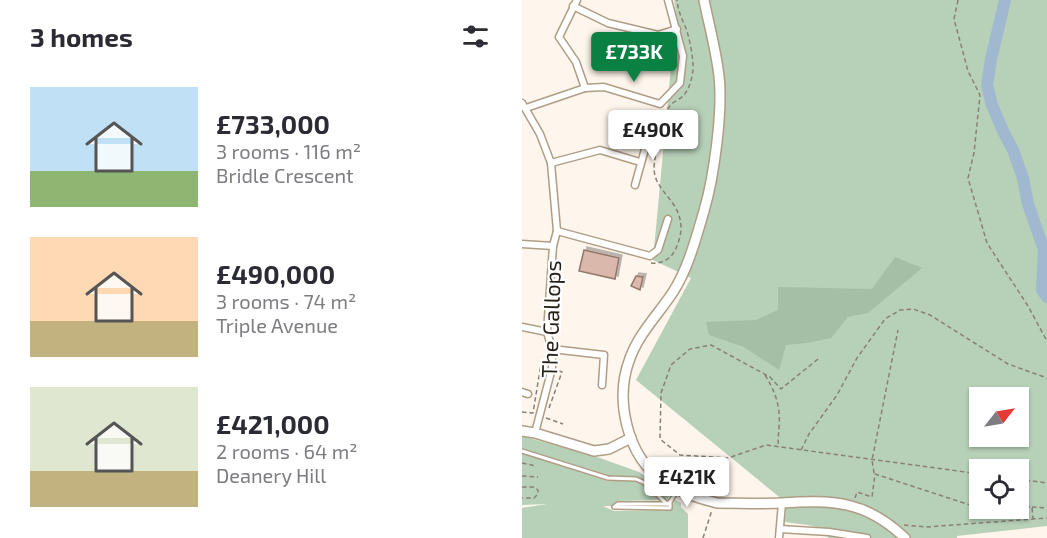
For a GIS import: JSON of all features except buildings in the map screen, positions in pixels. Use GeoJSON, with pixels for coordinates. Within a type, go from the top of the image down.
{"type":"FeatureCollection","features":[{"type":"Feature","properties":{"kind":"main road"},"geometry":{"type":"LineString","coordinates":[[704,0],[719,77],[720,99],[715,153],[704,210],[684,269],[673,291],[637,342],[628,362],[624,378],[624,393],[625,417],[631,438],[645,465],[661,480],[677,489],[714,502],[825,501],[851,506],[873,514],[905,538]]}},
{"type":"Feature","properties":{"kind":"main road"},"geometry":{"type":"LineString","coordinates":[[522,431],[594,451],[609,449],[631,438]]}},
{"type":"Feature","properties":{"kind":"street"},"geometry":{"type":"LineString","coordinates":[[524,106],[585,88],[604,87],[660,104],[680,83],[683,56],[668,0]]}},
{"type":"Feature","properties":{"kind":"street"},"geometry":{"type":"LineString","coordinates":[[585,88],[576,62],[559,37],[575,3],[608,23],[658,35],[677,29]]}},
{"type":"Feature","properties":{"kind":"street","name":"The Gallops"},"geometry":{"type":"LineString","coordinates":[[524,106],[540,134],[551,163],[558,231],[553,246],[547,332],[552,349],[552,368],[535,433]]}},
{"type":"Feature","properties":{"kind":"street"},"geometry":{"type":"LineString","coordinates":[[635,185],[650,131]]}},
{"type":"Feature","properties":{"kind":"street"},"geometry":{"type":"LineString","coordinates":[[551,163],[600,150],[640,162]]}},
{"type":"Feature","properties":{"kind":"street"},"geometry":{"type":"LineString","coordinates":[[558,231],[650,256],[658,250],[668,219]]}},
{"type":"Feature","properties":{"kind":"street"},"geometry":{"type":"LineString","coordinates":[[522,244],[553,246]]}},
{"type":"Feature","properties":{"kind":"street"},"geometry":{"type":"LineString","coordinates":[[522,327],[547,332]]}},
{"type":"Feature","properties":{"kind":"street"},"geometry":{"type":"LineString","coordinates":[[552,349],[604,355],[602,385]]}},
{"type":"Feature","properties":{"kind":"street"},"geometry":{"type":"LineString","coordinates":[[779,538],[782,503]]}},
{"type":"Feature","properties":{"kind":"street"},"geometry":{"type":"LineString","coordinates":[[780,529],[867,538]]}},
{"type":"Feature","properties":{"kind":"lane"},"geometry":{"type":"LineString","coordinates":[[522,451],[599,475],[636,479],[645,483],[669,503]]}},
{"type":"Feature","properties":{"kind":"lane"},"geometry":{"type":"LineString","coordinates":[[669,503],[618,504],[614,507],[670,508],[669,503],[677,489]]}},
{"type":"Feature","properties":{"kind":"path"},"geometry":{"type":"LineString","coordinates":[[644,260],[655,264],[668,260],[676,250],[681,234],[681,218],[676,206],[658,183],[654,169],[662,123],[669,106],[685,94],[693,69],[686,27],[680,17],[677,0]]}},
{"type":"Feature","properties":{"kind":"path"},"geometry":{"type":"LineString","coordinates":[[958,0],[954,19],[968,71],[980,95],[974,153],[968,178],[987,243],[1047,340]]}},
{"type":"Feature","properties":{"kind":"path"},"geometry":{"type":"LineString","coordinates":[[801,451],[809,434],[837,395],[857,358],[885,319],[900,310],[920,310],[1008,364],[1047,378]]}},
{"type":"Feature","properties":{"kind":"path"},"geometry":{"type":"LineString","coordinates":[[851,506],[858,492],[872,497],[875,474],[872,460],[898,330]]}},
{"type":"Feature","properties":{"kind":"path"},"geometry":{"type":"LineString","coordinates":[[818,359],[781,389],[770,377],[711,345],[690,348],[671,365],[661,393],[660,439],[680,455],[728,458],[766,445],[969,473]]}},
{"type":"Feature","properties":{"kind":"path"},"geometry":{"type":"LineString","coordinates":[[764,374],[777,394],[779,448]]}},
{"type":"Feature","properties":{"kind":"path"},"geometry":{"type":"LineString","coordinates":[[522,463],[536,466]]}},
{"type":"Feature","properties":{"kind":"path"},"geometry":{"type":"LineString","coordinates":[[875,474],[969,503]]}},
{"type":"Feature","properties":{"kind":"path"},"geometry":{"type":"LineString","coordinates":[[522,476],[538,477]]}},
{"type":"Feature","properties":{"kind":"path"},"geometry":{"type":"LineString","coordinates":[[1029,481],[1047,483]]}},
{"type":"Feature","properties":{"kind":"path"},"geometry":{"type":"LineString","coordinates":[[522,487],[534,487],[538,490],[534,498],[522,498]]}},
{"type":"Feature","properties":{"kind":"path"},"geometry":{"type":"LineString","coordinates":[[703,538],[714,502]]}},
{"type":"Feature","properties":{"kind":"path"},"geometry":{"type":"LineString","coordinates":[[1033,519],[1032,507],[1047,508]]}},
{"type":"Feature","properties":{"kind":"path"},"geometry":{"type":"LineString","coordinates":[[889,525],[926,526],[1047,518]]}},
{"type":"Feature","properties":{"kind":"green space"},"geometry":{"type":"Polygon","coordinates":[[[674,0],[1047,0],[1047,526],[957,536],[957,538],[829,538],[814,526],[785,522],[786,506],[789,505],[636,380],[691,278],[653,260],[676,13],[674,0]]]}},
{"type":"Feature","properties":{"kind":"green space"},"geometry":{"type":"Polygon","coordinates":[[[895,257],[922,268],[868,313],[848,317],[831,338],[786,345],[779,370],[744,347],[709,335],[706,322],[756,320],[778,310],[778,287],[872,289],[895,257]]]}},
{"type":"Feature","properties":{"kind":"green space"},"geometry":{"type":"Polygon","coordinates":[[[522,436],[600,458],[639,472],[670,495],[667,500],[618,501],[611,506],[603,506],[614,511],[672,510],[674,499],[681,503],[681,507],[688,514],[688,538],[522,538],[522,508],[547,504],[522,505],[522,436]]]}},
{"type":"Feature","properties":{"kind":"waterway"},"geometry":{"type":"LineString","coordinates":[[1005,0],[987,85],[992,105],[1023,178],[1028,204],[1044,250],[1042,290],[1047,297]]}}]}
